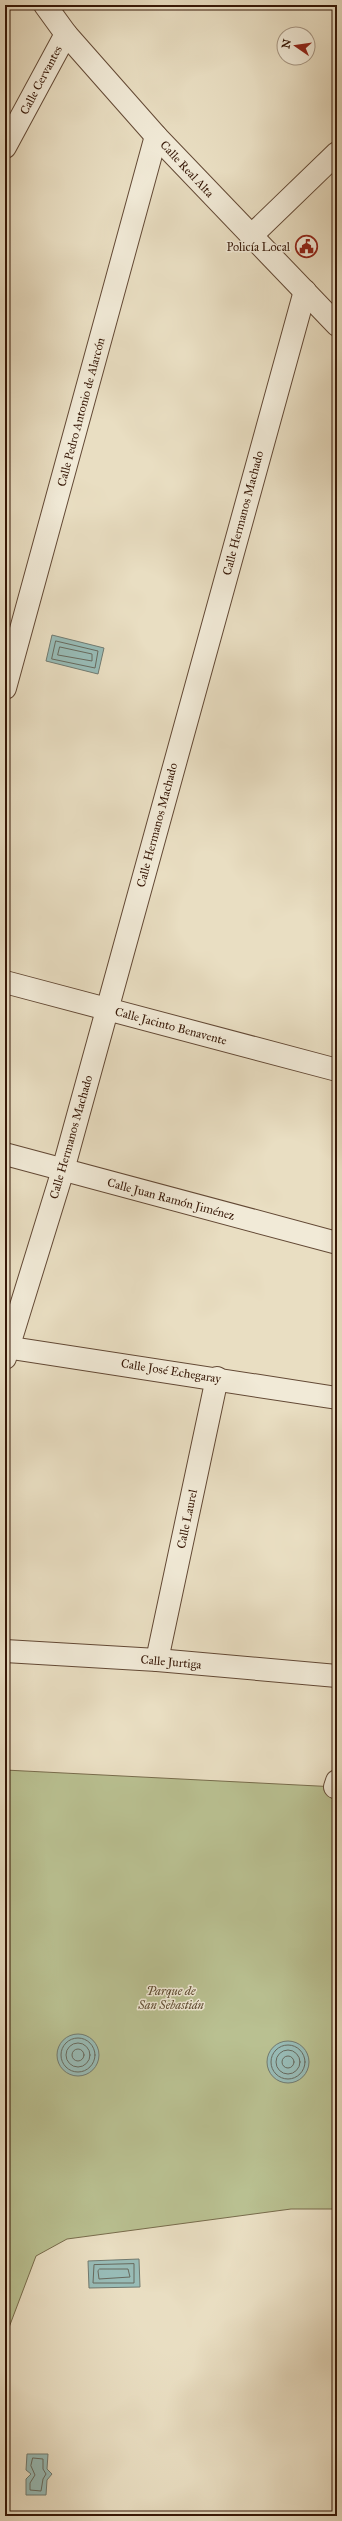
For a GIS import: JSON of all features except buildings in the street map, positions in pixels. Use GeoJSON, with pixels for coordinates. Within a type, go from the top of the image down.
{"type":"FeatureCollection","features":[{"type":"Feature","properties":{"kind":"street","name":"Calle Real Alta"},"geometry":{"type":"LineString","coordinates":[[45,5],[66,34],[156,136],[250,236],[305,290],[337,325]]}},
{"type":"Feature","properties":{"kind":"street","name":"Calle Cervantes"},"geometry":{"type":"LineString","coordinates":[[5,147],[66,34]]}},
{"type":"Feature","properties":{"kind":"street","name":"Calle Pedro Antonio de Alarcón"},"geometry":{"type":"LineString","coordinates":[[5,688],[156,136]]}},
{"type":"Feature","properties":{"kind":"street"},"geometry":{"type":"LineString","coordinates":[[250,236],[337,153]]}},
{"type":"Feature","properties":{"kind":"street","name":"Calle Hermanos Machado"},"geometry":{"type":"LineString","coordinates":[[6,1351],[64,1170],[106,1008],[305,290]]}},
{"type":"Feature","properties":{"kind":"street","name":"Calle Jacinto Benavente"},"geometry":{"type":"LineString","coordinates":[[5,982],[337,1070]]}},
{"type":"Feature","properties":{"kind":"street","name":"Calle Juan Ramón Jiménez"},"geometry":{"type":"LineString","coordinates":[[5,1154],[337,1243]]}},
{"type":"Feature","properties":{"kind":"street","name":"Calle José Echegaray"},"geometry":{"type":"LineString","coordinates":[[6,1351],[217,1378],[337,1398]]}},
{"type":"Feature","properties":{"kind":"street","name":"Calle Laurel"},"geometry":{"type":"LineString","coordinates":[[157,1660],[217,1378]]}},
{"type":"Feature","properties":{"kind":"street","name":"Calle Jurtiga"},"geometry":{"type":"LineString","coordinates":[[5,1651],[157,1660],[337,1676]]}},
{"type":"Feature","properties":{"kind":"green space","name":"Parque de San Sebastián"},"geometry":{"type":"Polygon","coordinates":[[[5,1770],[337,1787],[337,2209],[291,2209],[67,2239],[36,2256],[5,2338],[5,1770]]]}},
{"type":"Feature","properties":{"kind":"water"},"geometry":{"type":"Polygon","coordinates":[[[52,635],[104,648],[98,674],[46,661],[52,635]]]}},
{"type":"Feature","properties":{"kind":"water"},"geometry":{"type":"Polygon","coordinates":[[[74,2034],[82,2034],[90,2037],[96,2043],[99,2055],[96,2067],[90,2073],[82,2076],[74,2076],[66,2073],[60,2067],[57,2059],[57,2051],[60,2043],[66,2037],[74,2034]]]}},
{"type":"Feature","properties":{"kind":"water"},"geometry":{"type":"Polygon","coordinates":[[[284,2041],[292,2041],[300,2044],[306,2050],[309,2062],[306,2074],[300,2080],[292,2083],[284,2083],[276,2080],[270,2074],[267,2066],[267,2058],[270,2050],[276,2044],[284,2041]]]}},
{"type":"Feature","properties":{"kind":"water"},"geometry":{"type":"Polygon","coordinates":[[[139,2259],[140,2287],[89,2288],[88,2261],[139,2259]]]}},
{"type":"Feature","properties":{"kind":"water"},"geometry":{"type":"Polygon","coordinates":[[[27,2454],[48,2454],[47,2469],[52,2474],[47,2480],[46,2495],[26,2495],[26,2479],[31,2474],[26,2470],[27,2454]]]}},
{"type":"Feature","properties":{"kind":"place","name":"Policía Local"},"geometry":{"type":"Point","coordinates":[306,247]}}]}
